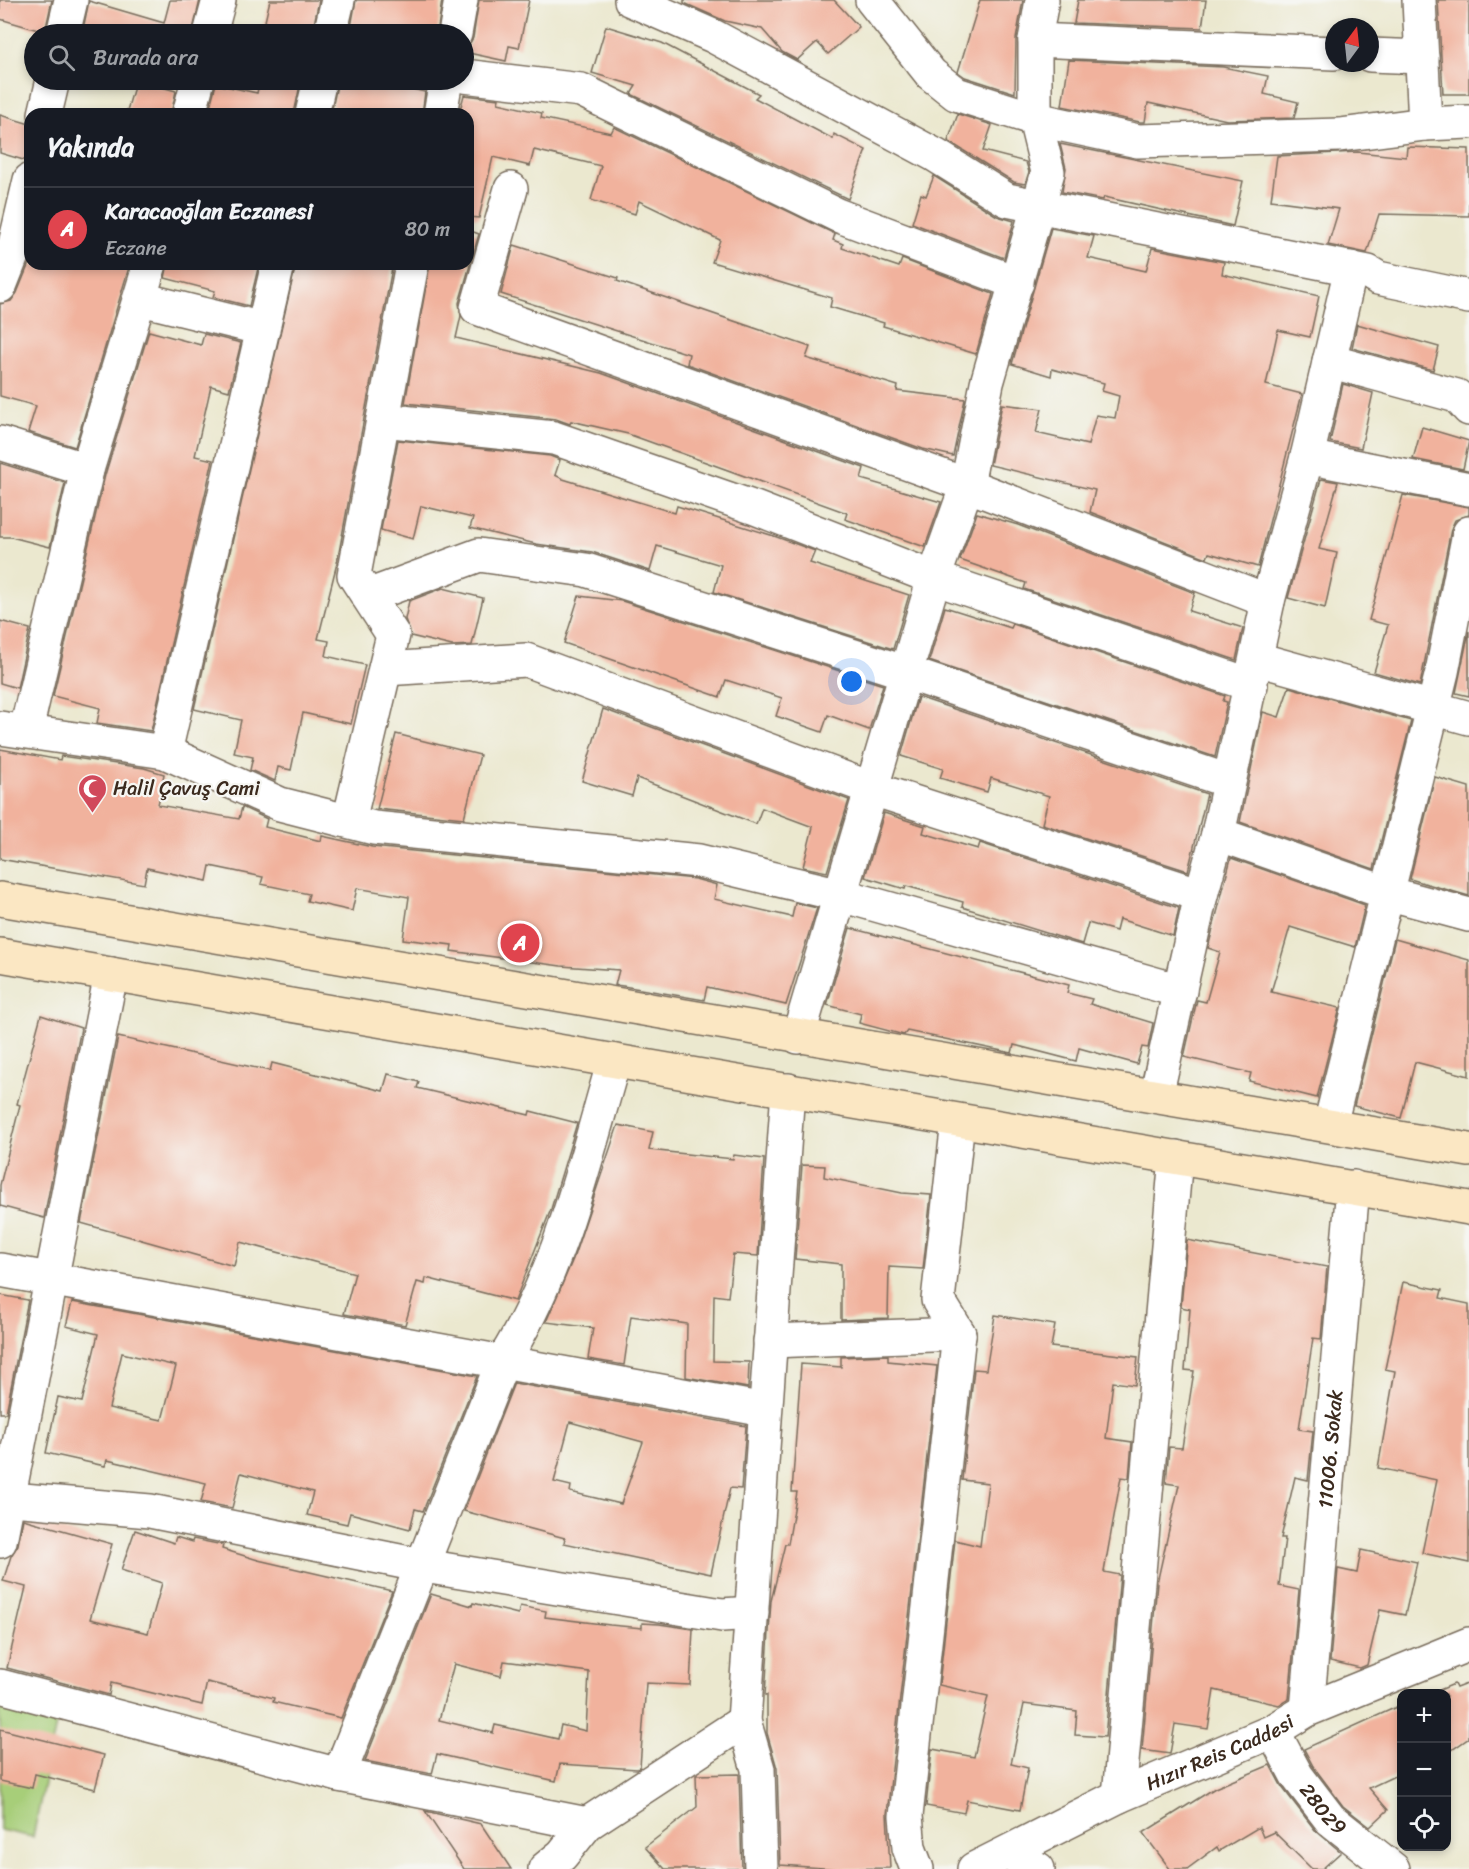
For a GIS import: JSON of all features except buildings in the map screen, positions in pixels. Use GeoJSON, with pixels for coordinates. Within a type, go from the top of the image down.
{"type":"FeatureCollection","features":[{"type":"Feature","properties":{"kind":"main road"},"geometry":{"type":"LineString","coordinates":[[0,899],[1469,1150]]}},
{"type":"Feature","properties":{"kind":"main road"},"geometry":{"type":"LineString","coordinates":[[0,955],[1469,1208]]}},
{"type":"Feature","properties":{"kind":"street"},"geometry":{"type":"LineString","coordinates":[[65,24],[71,0]]}},
{"type":"Feature","properties":{"kind":"street"},"geometry":{"type":"LineString","coordinates":[[213,24],[219,0]]}},
{"type":"Feature","properties":{"kind":"street"},"geometry":{"type":"LineString","coordinates":[[332,24],[338,0]]}},
{"type":"Feature","properties":{"kind":"street"},"geometry":{"type":"LineString","coordinates":[[457,24],[461,0]]}},
{"type":"Feature","properties":{"kind":"street"},"geometry":{"type":"LineString","coordinates":[[631,0],[713,36],[935,155],[1007,200],[1351,268],[1368,272],[1378,278],[1469,297]]}},
{"type":"Feature","properties":{"kind":"street"},"geometry":{"type":"LineString","coordinates":[[872,0],[931,74],[956,94],[1035,119],[1138,141],[1340,135],[1425,124],[1469,122]]}},
{"type":"Feature","properties":{"kind":"street"},"geometry":{"type":"LineString","coordinates":[[798,1037],[934,578],[967,485],[987,383],[1048,172],[1035,119],[1035,40],[1042,0]]}},
{"type":"Feature","properties":{"kind":"street"},"geometry":{"type":"LineString","coordinates":[[1419,0],[1425,124]]}},
{"type":"Feature","properties":{"kind":"street"},"geometry":{"type":"LineString","coordinates":[[1035,40],[1325,53]]}},
{"type":"Feature","properties":{"kind":"street"},"geometry":{"type":"LineString","coordinates":[[1379,55],[1422,57]]}},
{"type":"Feature","properties":{"kind":"street"},"geometry":{"type":"LineString","coordinates":[[474,77],[581,90],[837,215],[1017,283]]}},
{"type":"Feature","properties":{"kind":"street"},"geometry":{"type":"LineString","coordinates":[[46,108],[51,90]]}},
{"type":"Feature","properties":{"kind":"street"},"geometry":{"type":"LineString","coordinates":[[191,108],[195,90]]}},
{"type":"Feature","properties":{"kind":"street"},"geometry":{"type":"LineString","coordinates":[[313,108],[318,90]]}},
{"type":"Feature","properties":{"kind":"street"},"geometry":{"type":"LineString","coordinates":[[441,108],[444,90]]}},
{"type":"Feature","properties":{"kind":"street"},"geometry":{"type":"LineString","coordinates":[[511,189],[477,308],[967,485],[1268,601]]}},
{"type":"Feature","properties":{"kind":"street"},"geometry":{"type":"LineString","coordinates":[[0,286],[13,254],[24,206]]}},
{"type":"Feature","properties":{"kind":"street"},"geometry":{"type":"LineString","coordinates":[[1156,1096],[1201,896],[1218,834],[1268,601],[1307,457],[1351,268]]}},
{"type":"Feature","properties":{"kind":"street"},"geometry":{"type":"LineString","coordinates":[[148,270],[87,470],[13,729],[165,752],[280,804],[374,828],[699,861],[841,895],[1180,991]]}},
{"type":"Feature","properties":{"kind":"street"},"geometry":{"type":"LineString","coordinates":[[165,752],[277,270]]}},
{"type":"Feature","properties":{"kind":"street"},"geometry":{"type":"LineString","coordinates":[[349,822],[393,635],[354,575],[411,270]]}},
{"type":"Feature","properties":{"kind":"street"},"geometry":{"type":"LineString","coordinates":[[141,299],[263,330]]}},
{"type":"Feature","properties":{"kind":"street"},"geometry":{"type":"LineString","coordinates":[[1329,361],[1457,396],[1469,409]]}},
{"type":"Feature","properties":{"kind":"street"},"geometry":{"type":"LineString","coordinates":[[383,420],[554,438],[755,508],[934,578],[1254,672],[1469,718]]}},
{"type":"Feature","properties":{"kind":"street"},"geometry":{"type":"LineString","coordinates":[[0,443],[87,470]]}},
{"type":"Feature","properties":{"kind":"street"},"geometry":{"type":"LineString","coordinates":[[1307,457],[1469,489]]}},
{"type":"Feature","properties":{"kind":"street"},"geometry":{"type":"LineString","coordinates":[[1330,1125],[1432,709],[1469,533]]}},
{"type":"Feature","properties":{"kind":"street"},"geometry":{"type":"LineString","coordinates":[[368,596],[480,555],[586,570],[907,673],[1228,781]]}},
{"type":"Feature","properties":{"kind":"street"},"geometry":{"type":"LineString","coordinates":[[385,669],[526,660],[873,789],[1201,896]]}},
{"type":"Feature","properties":{"kind":"street"},"geometry":{"type":"LineString","coordinates":[[1218,834],[1387,892],[1469,915]]}},
{"type":"Feature","properties":{"kind":"street"},"geometry":{"type":"LineString","coordinates":[[0,1541],[4,1498],[52,1278],[111,974]]}},
{"type":"Feature","properties":{"kind":"street"},"geometry":{"type":"LineString","coordinates":[[339,1775],[503,1361],[527,1323],[560,1244],[615,1061]]}},
{"type":"Feature","properties":{"kind":"street"},"geometry":{"type":"LineString","coordinates":[[761,1869],[758,1769],[744,1721],[788,1090]]}},
{"type":"Feature","properties":{"kind":"street"},"geometry":{"type":"LineString","coordinates":[[916,1869],[909,1848],[906,1816],[958,1334],[938,1300],[958,1121]]}},
{"type":"Feature","properties":{"kind":"street"},"geometry":{"type":"LineString","coordinates":[[1119,1796],[1176,1157]]}},
{"type":"Feature","properties":{"kind":"street","name":"11006. Sokak"},"geometry":{"type":"LineString","coordinates":[[1307,1710],[1353,1187]]}},
{"type":"Feature","properties":{"kind":"street"},"geometry":{"type":"LineString","coordinates":[[0,1270],[765,1410]]}},
{"type":"Feature","properties":{"kind":"street"},"geometry":{"type":"LineString","coordinates":[[770,1341],[958,1334]]}},
{"type":"Feature","properties":{"kind":"street"},"geometry":{"type":"LineString","coordinates":[[4,1498],[150,1511],[423,1566],[722,1615],[752,1613]]}},
{"type":"Feature","properties":{"kind":"street","name":"Hızır Reis Caddesi"},"geometry":{"type":"LineString","coordinates":[[974,1869],[1119,1796],[1273,1731],[1307,1710],[1469,1644]]}},
{"type":"Feature","properties":{"kind":"street"},"geometry":{"type":"LineString","coordinates":[[0,1686],[339,1775],[587,1824]]}},
{"type":"Feature","properties":{"kind":"street"},"geometry":{"type":"LineString","coordinates":[[545,1869],[562,1856],[587,1824],[744,1721]]}},
{"type":"Feature","properties":{"kind":"street","name":"28029"},"geometry":{"type":"LineString","coordinates":[[1273,1731],[1298,1776],[1330,1819],[1393,1869]]}},
{"type":"Feature","properties":{"kind":"street"},"geometry":{"type":"LineString","coordinates":[[1007,1853],[1038,1869]]}},
{"type":"Feature","properties":{"kind":"green space"},"geometry":{"type":"Polygon","coordinates":[[[60,1705],[33,1837],[0,1830],[0,1708],[60,1705]]]}},
{"type":"Feature","properties":{"kind":"place","name":"Halil Çavuş Cami"},"geometry":{"type":"Point","coordinates":[92,814]}},
{"type":"Feature","properties":{"kind":"place","name":"Karacaoğlan Eczanesi"},"geometry":{"type":"Point","coordinates":[520,943]}}]}
